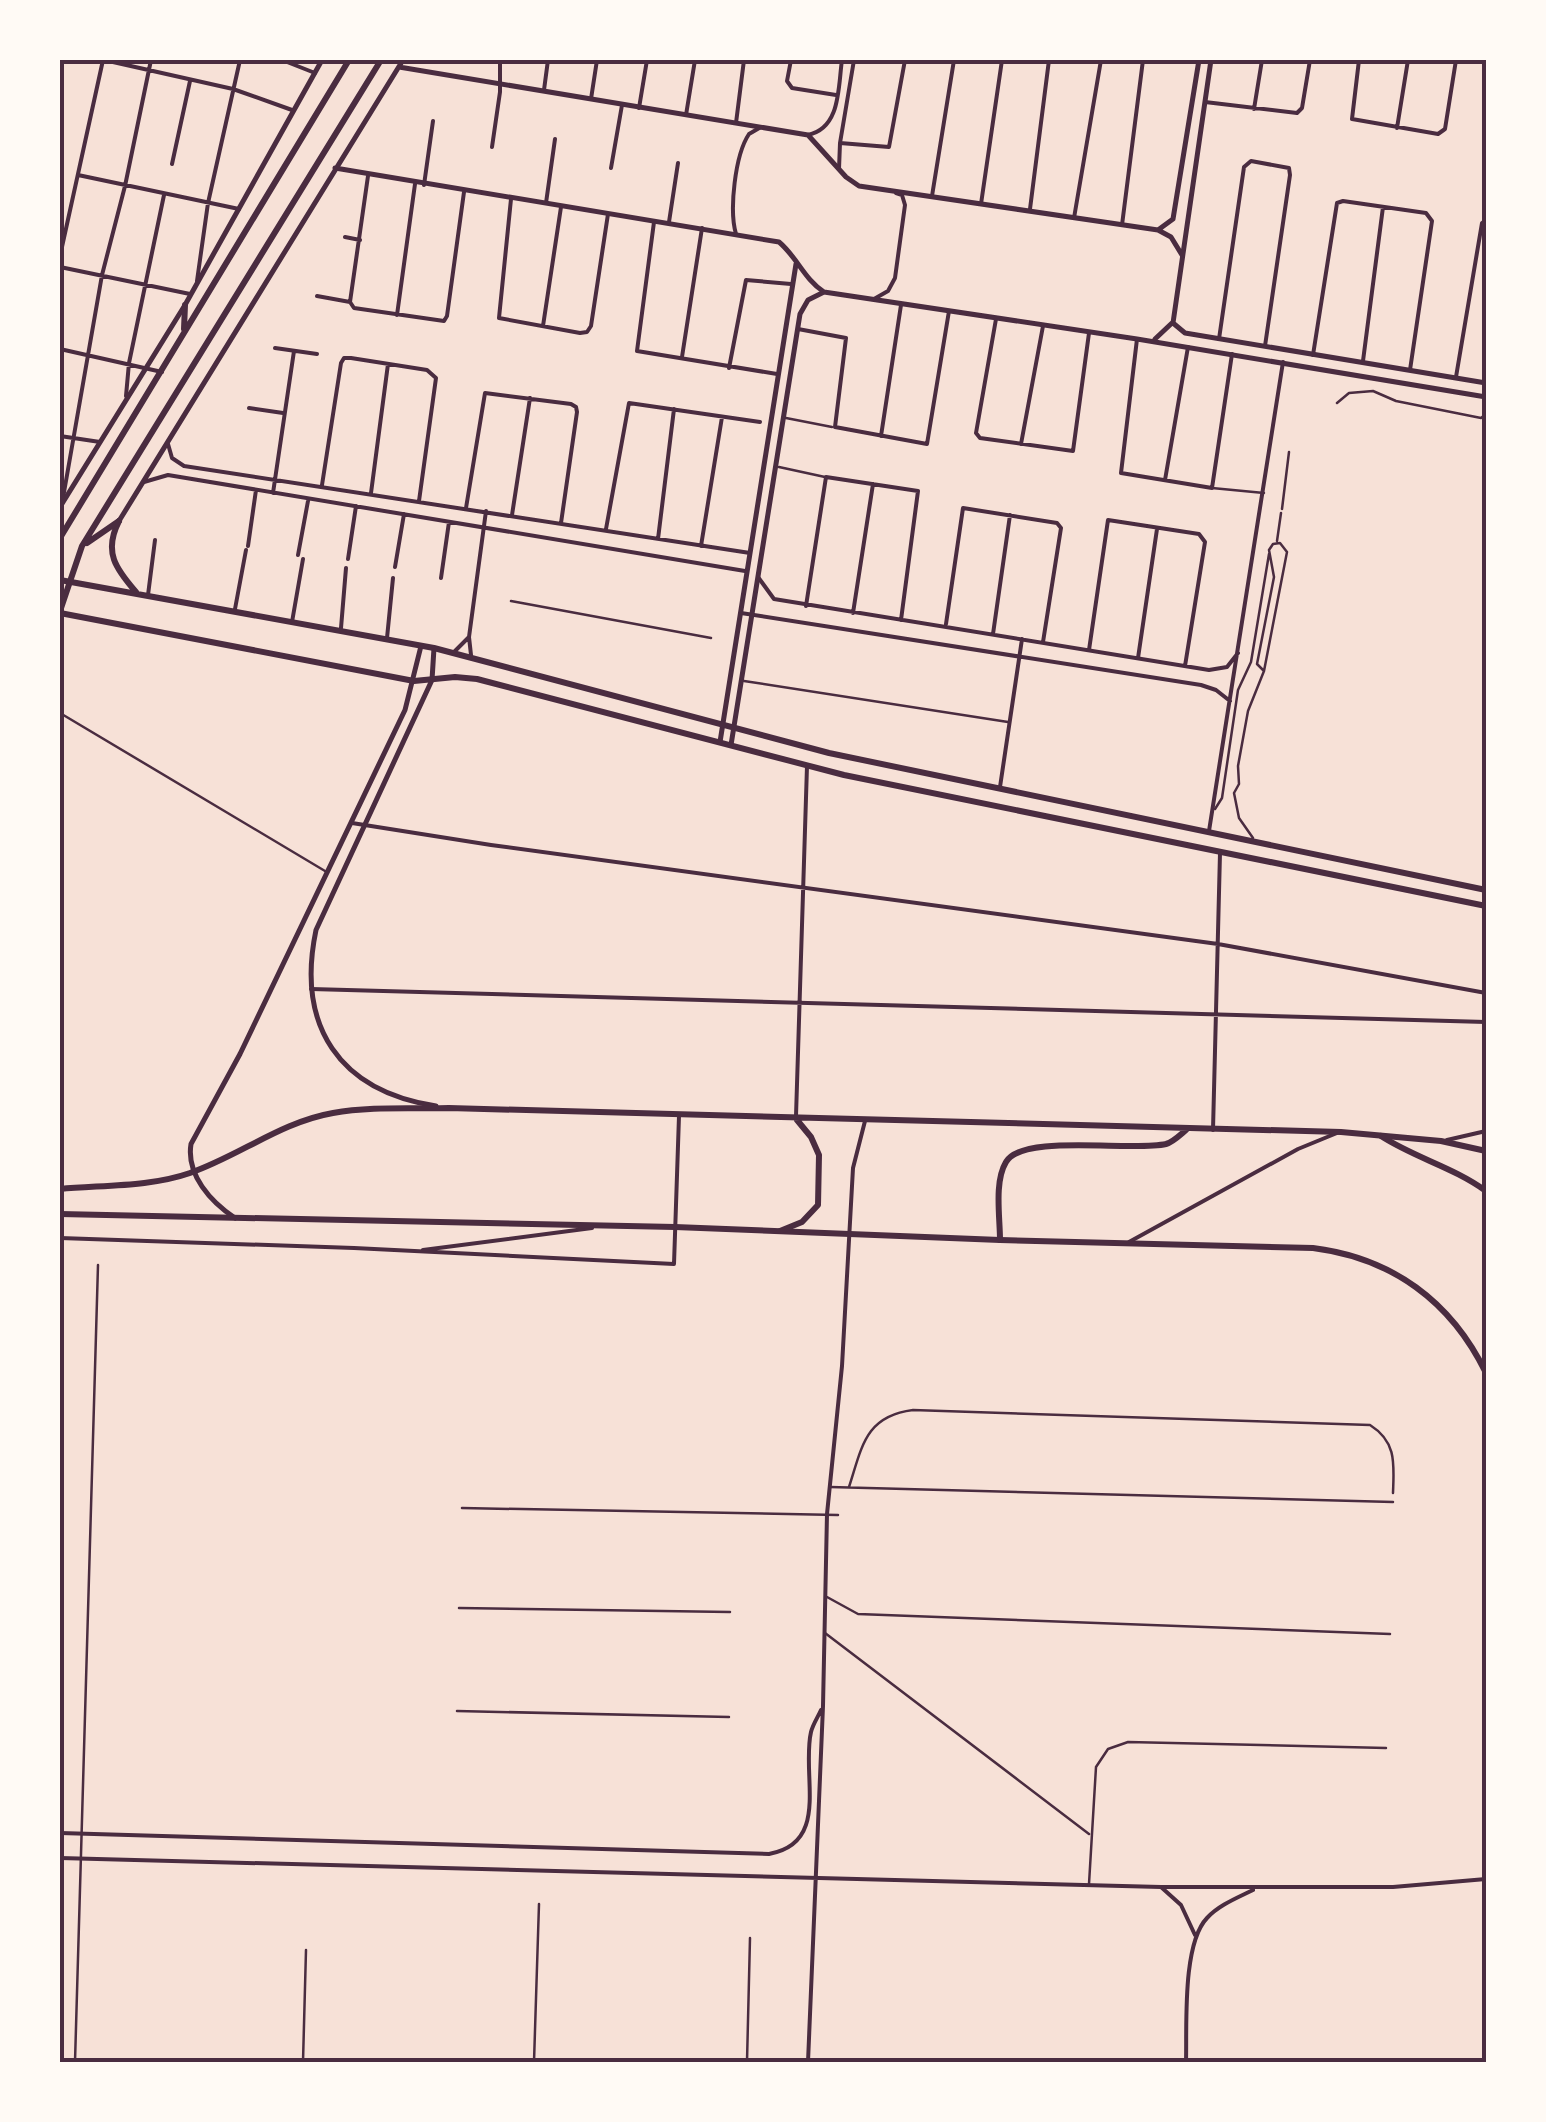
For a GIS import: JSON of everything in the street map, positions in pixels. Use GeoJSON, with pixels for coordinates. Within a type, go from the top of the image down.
{"type":"FeatureCollection","features":[{"type":"Feature","properties":{"kind":"main road"},"geometry":{"type":"LineString","coordinates":[[60,538],[349,60]]}},
{"type":"Feature","properties":{"kind":"main road"},"geometry":{"type":"LineString","coordinates":[[381,60],[82,546],[60,612],[414,681],[477,679],[807,766],[1486,906]]}},
{"type":"Feature","properties":{"kind":"main road"},"geometry":{"type":"LineString","coordinates":[[184,334],[185,305]]}},
{"type":"Feature","properties":{"kind":"main road"},"geometry":{"type":"LineString","coordinates":[[82,546],[119,521]]}},
{"type":"Feature","properties":{"kind":"main road"},"geometry":{"type":"LineString","coordinates":[[119,521],[112,539],[112,560],[137,593]]}},
{"type":"Feature","properties":{"kind":"main road"},"geometry":{"type":"LineString","coordinates":[[60,580],[453,652],[829,752],[1486,890]]}},
{"type":"Feature","properties":{"kind":"main road"},"geometry":{"type":"LineString","coordinates":[[743,749],[743,738],[751,732]]}},
{"type":"Feature","properties":{"kind":"main road"},"geometry":{"type":"LineString","coordinates":[[60,1189],[167,1180],[195,1172],[265,1137],[333,1113],[449,1108],[1341,1132],[1441,1141],[1486,1151]]}},
{"type":"Feature","properties":{"kind":"main road"},"geometry":{"type":"LineString","coordinates":[[780,1230],[802,1222],[818,1205],[819,1155],[811,1137],[796,1120]]}},
{"type":"Feature","properties":{"kind":"main road"},"geometry":{"type":"LineString","coordinates":[[1000,1240],[1001,1176],[1005,1162],[1014,1152],[1028,1146],[1169,1143],[1186,1130]]}},
{"type":"Feature","properties":{"kind":"main road"},"geometry":{"type":"LineString","coordinates":[[1380,1135],[1409,1154],[1467,1176],[1486,1191]]}},
{"type":"Feature","properties":{"kind":"main road"},"geometry":{"type":"LineString","coordinates":[[60,1214],[675,1227],[1314,1248],[1344,1252],[1403,1276],[1432,1298],[1474,1349],[1486,1373]]}},
{"type":"Feature","properties":{"kind":"street"},"geometry":{"type":"LineString","coordinates":[[60,256],[104,60],[233,89],[292,110]]}},
{"type":"Feature","properties":{"kind":"street"},"geometry":{"type":"LineString","coordinates":[[61,505],[86,354],[150,60]]}},
{"type":"Feature","properties":{"kind":"street"},"geometry":{"type":"LineString","coordinates":[[196,284],[208,203],[240,60]]}},
{"type":"Feature","properties":{"kind":"street"},"geometry":{"type":"LineString","coordinates":[[282,60],[314,73]]}},
{"type":"Feature","properties":{"kind":"street"},"geometry":{"type":"LineString","coordinates":[[61,505],[185,305],[322,60]]}},
{"type":"Feature","properties":{"kind":"street"},"geometry":{"type":"LineString","coordinates":[[492,147],[500,60]]}},
{"type":"Feature","properties":{"kind":"street"},"geometry":{"type":"LineString","coordinates":[[544,92],[548,60]]}},
{"type":"Feature","properties":{"kind":"street"},"geometry":{"type":"LineString","coordinates":[[591,100],[597,60]]}},
{"type":"Feature","properties":{"kind":"street"},"geometry":{"type":"LineString","coordinates":[[639,108],[646,60]]}},
{"type":"Feature","properties":{"kind":"street"},"geometry":{"type":"LineString","coordinates":[[686,116],[695,60]]}},
{"type":"Feature","properties":{"kind":"street"},"geometry":{"type":"LineString","coordinates":[[736,123],[744,60]]}},
{"type":"Feature","properties":{"kind":"street"},"geometry":{"type":"LineString","coordinates":[[791,60],[788,81],[792,88],[837,95]]}},
{"type":"Feature","properties":{"kind":"street"},"geometry":{"type":"LineString","coordinates":[[119,521],[401,64],[499,85],[808,135],[830,122],[842,60]]}},
{"type":"Feature","properties":{"kind":"street"},"geometry":{"type":"LineString","coordinates":[[840,168],[840,143],[854,60]]}},
{"type":"Feature","properties":{"kind":"street"},"geometry":{"type":"LineString","coordinates":[[840,143],[889,147],[905,60]]}},
{"type":"Feature","properties":{"kind":"street"},"geometry":{"type":"LineString","coordinates":[[932,196],[954,60]]}},
{"type":"Feature","properties":{"kind":"street"},"geometry":{"type":"LineString","coordinates":[[982,204],[1002,60]]}},
{"type":"Feature","properties":{"kind":"street"},"geometry":{"type":"LineString","coordinates":[[1030,211],[1049,60]]}},
{"type":"Feature","properties":{"kind":"street"},"geometry":{"type":"LineString","coordinates":[[1074,218],[1100,60]]}},
{"type":"Feature","properties":{"kind":"street"},"geometry":{"type":"LineString","coordinates":[[1122,225],[1143,60]]}},
{"type":"Feature","properties":{"kind":"street"},"geometry":{"type":"LineString","coordinates":[[1158,230],[1173,219],[1199,60]]}},
{"type":"Feature","properties":{"kind":"street"},"geometry":{"type":"LineString","coordinates":[[1152,341],[1172,323],[1212,60]]}},
{"type":"Feature","properties":{"kind":"street"},"geometry":{"type":"LineString","coordinates":[[1254,109],[1262,60]]}},
{"type":"Feature","properties":{"kind":"street"},"geometry":{"type":"LineString","coordinates":[[1205,102],[1297,113],[1302,108],[1310,60]]}},
{"type":"Feature","properties":{"kind":"street"},"geometry":{"type":"LineString","coordinates":[[1360,60],[1352,119],[1443,133],[1456,60]]}},
{"type":"Feature","properties":{"kind":"street"},"geometry":{"type":"LineString","coordinates":[[1397,128],[1408,60]]}},
{"type":"Feature","properties":{"kind":"street"},"geometry":{"type":"LineString","coordinates":[[172,164],[190,80]]}},
{"type":"Feature","properties":{"kind":"street"},"geometry":{"type":"LineString","coordinates":[[611,168],[622,105]]}},
{"type":"Feature","properties":{"kind":"street"},"geometry":{"type":"LineString","coordinates":[[424,185],[433,122]]}},
{"type":"Feature","properties":{"kind":"street"},"geometry":{"type":"LineString","coordinates":[[736,234],[732,206],[740,155],[748,134],[761,127]]}},
{"type":"Feature","properties":{"kind":"street"},"geometry":{"type":"LineString","coordinates":[[808,135],[860,186],[1158,230],[1171,237],[1182,255]]}},
{"type":"Feature","properties":{"kind":"street"},"geometry":{"type":"LineString","coordinates":[[546,204],[555,139]]}},
{"type":"Feature","properties":{"kind":"street"},"geometry":{"type":"LineString","coordinates":[[1218,339],[1244,167],[1252,160],[1289,168],[1290,176],[1265,346]]}},
{"type":"Feature","properties":{"kind":"street"},"geometry":{"type":"LineString","coordinates":[[668,224],[678,163]]}},
{"type":"Feature","properties":{"kind":"street"},"geometry":{"type":"LineString","coordinates":[[335,168],[779,242],[813,285],[824,292],[1486,397]]}},
{"type":"Feature","properties":{"kind":"street"},"geometry":{"type":"LineString","coordinates":[[78,174],[238,208]]}},
{"type":"Feature","properties":{"kind":"street"},"geometry":{"type":"LineString","coordinates":[[368,176],[350,302],[354,308],[397,316],[437,321],[444,321],[447,316],[464,192]]}},
{"type":"Feature","properties":{"kind":"street"},"geometry":{"type":"LineString","coordinates":[[397,316],[415,184]]}},
{"type":"Feature","properties":{"kind":"street"},"geometry":{"type":"LineString","coordinates":[[870,301],[888,291],[895,278],[905,206],[902,195],[890,190]]}},
{"type":"Feature","properties":{"kind":"street"},"geometry":{"type":"LineString","coordinates":[[126,398],[129,364],[164,195]]}},
{"type":"Feature","properties":{"kind":"street"},"geometry":{"type":"LineString","coordinates":[[510,198],[497,313],[504,320],[580,333],[591,326],[608,214]]}},
{"type":"Feature","properties":{"kind":"street"},"geometry":{"type":"LineString","coordinates":[[1313,354],[1334,208],[1343,201],[1426,213],[1432,221],[1410,370]]}},
{"type":"Feature","properties":{"kind":"street"},"geometry":{"type":"LineString","coordinates":[[543,326],[560,207]]}},
{"type":"Feature","properties":{"kind":"street"},"geometry":{"type":"LineString","coordinates":[[1362,362],[1383,207]]}},
{"type":"Feature","properties":{"kind":"street"},"geometry":{"type":"LineString","coordinates":[[60,215],[69,217]]}},
{"type":"Feature","properties":{"kind":"street"},"geometry":{"type":"LineString","coordinates":[[1456,378],[1482,223],[1486,220]]}},
{"type":"Feature","properties":{"kind":"street"},"geometry":{"type":"LineString","coordinates":[[654,222],[636,347],[641,354],[777,374]]}},
{"type":"Feature","properties":{"kind":"street"},"geometry":{"type":"LineString","coordinates":[[682,360],[702,228]]}},
{"type":"Feature","properties":{"kind":"street"},"geometry":{"type":"LineString","coordinates":[[345,237],[360,240]]}},
{"type":"Feature","properties":{"kind":"street"},"geometry":{"type":"LineString","coordinates":[[720,742],[796,261]]}},
{"type":"Feature","properties":{"kind":"street"},"geometry":{"type":"LineString","coordinates":[[60,267],[190,294]]}},
{"type":"Feature","properties":{"kind":"street"},"geometry":{"type":"LineString","coordinates":[[730,368],[746,280],[792,284]]}},
{"type":"Feature","properties":{"kind":"street"},"geometry":{"type":"LineString","coordinates":[[732,745],[798,329],[803,306],[824,292]]}},
{"type":"Feature","properties":{"kind":"street"},"geometry":{"type":"LineString","coordinates":[[317,296],[350,302]]}},
{"type":"Feature","properties":{"kind":"street"},"geometry":{"type":"LineString","coordinates":[[881,436],[901,304]]}},
{"type":"Feature","properties":{"kind":"street"},"geometry":{"type":"LineString","coordinates":[[784,418],[927,444],[949,312]]}},
{"type":"Feature","properties":{"kind":"street"},"geometry":{"type":"LineString","coordinates":[[996,319],[977,436],[1072,451],[1090,332]]}},
{"type":"Feature","properties":{"kind":"street"},"geometry":{"type":"LineString","coordinates":[[1172,323],[1186,333],[1486,383]]}},
{"type":"Feature","properties":{"kind":"street"},"geometry":{"type":"LineString","coordinates":[[1022,444],[1044,326]]}},
{"type":"Feature","properties":{"kind":"street"},"geometry":{"type":"LineString","coordinates":[[798,329],[846,338],[835,427]]}},
{"type":"Feature","properties":{"kind":"street"},"geometry":{"type":"LineString","coordinates":[[1137,339],[1121,473],[1264,493]]}},
{"type":"Feature","properties":{"kind":"street"},"geometry":{"type":"LineString","coordinates":[[1165,481],[1188,347]]}},
{"type":"Feature","properties":{"kind":"street"},"geometry":{"type":"LineString","coordinates":[[275,348],[317,354]]}},
{"type":"Feature","properties":{"kind":"street"},"geometry":{"type":"LineString","coordinates":[[60,349],[162,372]]}},
{"type":"Feature","properties":{"kind":"street"},"geometry":{"type":"LineString","coordinates":[[272,493],[294,351]]}},
{"type":"Feature","properties":{"kind":"street"},"geometry":{"type":"LineString","coordinates":[[1212,488],[1232,354]]}},
{"type":"Feature","properties":{"kind":"street"},"geometry":{"type":"LineString","coordinates":[[322,486],[341,363],[351,358],[427,370],[436,378],[419,501]]}},
{"type":"Feature","properties":{"kind":"street"},"geometry":{"type":"LineString","coordinates":[[1209,831],[1283,362]]}},
{"type":"Feature","properties":{"kind":"street"},"geometry":{"type":"LineString","coordinates":[[370,493],[388,364]]}},
{"type":"Feature","properties":{"kind":"street"},"geometry":{"type":"LineString","coordinates":[[1337,403],[1349,392],[1373,390],[1396,402],[1418,407],[1481,418],[1486,414]]}},
{"type":"Feature","properties":{"kind":"street"},"geometry":{"type":"LineString","coordinates":[[466,508],[482,397],[490,392],[530,398],[576,406],[561,523]]}},
{"type":"Feature","properties":{"kind":"street"},"geometry":{"type":"LineString","coordinates":[[512,516],[530,398]]}},
{"type":"Feature","properties":{"kind":"street"},"geometry":{"type":"LineString","coordinates":[[606,530],[629,404],[760,422]]}},
{"type":"Feature","properties":{"kind":"street"},"geometry":{"type":"LineString","coordinates":[[248,408],[283,413]]}},
{"type":"Feature","properties":{"kind":"street"},"geometry":{"type":"LineString","coordinates":[[658,538],[674,409]]}},
{"type":"Feature","properties":{"kind":"street"},"geometry":{"type":"LineString","coordinates":[[701,546],[722,417]]}},
{"type":"Feature","properties":{"kind":"street"},"geometry":{"type":"LineString","coordinates":[[60,436],[100,442]]}},
{"type":"Feature","properties":{"kind":"street"},"geometry":{"type":"LineString","coordinates":[[168,444],[169,454],[178,464],[750,552]]}},
{"type":"Feature","properties":{"kind":"street"},"geometry":{"type":"LineString","coordinates":[[1212,814],[1222,798],[1238,690],[1251,662],[1269,553],[1276,542],[1282,511],[1289,452]]}},
{"type":"Feature","properties":{"kind":"street"},"geometry":{"type":"LineString","coordinates":[[776,466],[918,491],[901,620]]}},
{"type":"Feature","properties":{"kind":"street"},"geometry":{"type":"LineString","coordinates":[[144,482],[168,475],[747,571]]}},
{"type":"Feature","properties":{"kind":"street"},"geometry":{"type":"LineString","coordinates":[[806,606],[826,477]]}},
{"type":"Feature","properties":{"kind":"street"},"geometry":{"type":"LineString","coordinates":[[853,614],[873,484]]}},
{"type":"Feature","properties":{"kind":"street"},"geometry":{"type":"LineString","coordinates":[[235,610],[256,490]]}},
{"type":"Feature","properties":{"kind":"street"},"geometry":{"type":"LineString","coordinates":[[292,622],[308,499]]}},
{"type":"Feature","properties":{"kind":"street"},"geometry":{"type":"LineString","coordinates":[[348,559],[356,506]]}},
{"type":"Feature","properties":{"kind":"street"},"geometry":{"type":"LineString","coordinates":[[946,626],[963,508],[1010,515],[1056,523],[1062,528],[1043,642]]}},
{"type":"Feature","properties":{"kind":"street"},"geometry":{"type":"LineString","coordinates":[[757,510],[769,511]]}},
{"type":"Feature","properties":{"kind":"street"},"geometry":{"type":"LineString","coordinates":[[472,657],[469,637],[486,512]]}},
{"type":"Feature","properties":{"kind":"street"},"geometry":{"type":"LineString","coordinates":[[395,568],[404,514]]}},
{"type":"Feature","properties":{"kind":"street"},"geometry":{"type":"LineString","coordinates":[[994,634],[1010,515]]}},
{"type":"Feature","properties":{"kind":"street"},"geometry":{"type":"LineString","coordinates":[[1089,650],[1108,520],[1199,534],[1205,542],[1186,666]]}},
{"type":"Feature","properties":{"kind":"street"},"geometry":{"type":"LineString","coordinates":[[441,578],[450,522]]}},
{"type":"Feature","properties":{"kind":"street"},"geometry":{"type":"LineString","coordinates":[[1138,658],[1158,528]]}},
{"type":"Feature","properties":{"kind":"street"},"geometry":{"type":"LineString","coordinates":[[148,595],[155,540]]}},
{"type":"Feature","properties":{"kind":"street"},"geometry":{"type":"LineString","coordinates":[[1255,840],[1238,818],[1234,792],[1239,784],[1238,766],[1248,711],[1264,671],[1287,552],[1285,545],[1276,542]]}},
{"type":"Feature","properties":{"kind":"street"},"geometry":{"type":"LineString","coordinates":[[1264,671],[1257,664],[1274,576],[1269,553]]}},
{"type":"Feature","properties":{"kind":"street"},"geometry":{"type":"LineString","coordinates":[[340,631],[346,568]]}},
{"type":"Feature","properties":{"kind":"street"},"geometry":{"type":"LineString","coordinates":[[388,640],[393,578]]}},
{"type":"Feature","properties":{"kind":"street"},"geometry":{"type":"LineString","coordinates":[[758,578],[774,599],[853,614],[1218,670],[1227,667],[1238,653]]}},
{"type":"Feature","properties":{"kind":"street"},"geometry":{"type":"LineString","coordinates":[[511,601],[710,638]]}},
{"type":"Feature","properties":{"kind":"street"},"geometry":{"type":"LineString","coordinates":[[741,613],[1201,684],[1230,702]]}},
{"type":"Feature","properties":{"kind":"street"},"geometry":{"type":"LineString","coordinates":[[453,652],[469,637]]}},
{"type":"Feature","properties":{"kind":"street"},"geometry":{"type":"LineString","coordinates":[[1000,788],[1022,638]]}},
{"type":"Feature","properties":{"kind":"street"},"geometry":{"type":"LineString","coordinates":[[736,642],[748,643]]}},
{"type":"Feature","properties":{"kind":"street"},"geometry":{"type":"LineString","coordinates":[[236,1218],[211,1200],[190,1160],[191,1144],[240,1054],[406,710],[421,646]]}},
{"type":"Feature","properties":{"kind":"street"},"geometry":{"type":"LineString","coordinates":[[434,648],[432,680],[316,930],[311,990],[315,1013],[327,1040],[354,1073],[378,1092],[449,1108]]}},
{"type":"Feature","properties":{"kind":"street"},"geometry":{"type":"LineString","coordinates":[[743,680],[1010,722]]}},
{"type":"Feature","properties":{"kind":"street"},"geometry":{"type":"LineString","coordinates":[[60,712],[328,873]]}},
{"type":"Feature","properties":{"kind":"street"},"geometry":{"type":"LineString","coordinates":[[796,1120],[807,766]]}},
{"type":"Feature","properties":{"kind":"street"},"geometry":{"type":"LineString","coordinates":[[352,823],[1218,944],[1486,992]]}},
{"type":"Feature","properties":{"kind":"street"},"geometry":{"type":"LineString","coordinates":[[1212,1130],[1220,853]]}},
{"type":"Feature","properties":{"kind":"street"},"geometry":{"type":"LineString","coordinates":[[311,990],[1486,1022]]}},
{"type":"Feature","properties":{"kind":"street"},"geometry":{"type":"LineString","coordinates":[[60,1238],[674,1264],[679,1116]]}},
{"type":"Feature","properties":{"kind":"street"},"geometry":{"type":"LineString","coordinates":[[808,2062],[827,1514],[842,1366],[853,1168],[865,1121]]}},
{"type":"Feature","properties":{"kind":"street"},"geometry":{"type":"LineString","coordinates":[[1129,1242],[1298,1150],[1341,1132]]}},
{"type":"Feature","properties":{"kind":"street"},"geometry":{"type":"LineString","coordinates":[[1441,1141],[1486,1132]]}},
{"type":"Feature","properties":{"kind":"street"},"geometry":{"type":"LineString","coordinates":[[413,1251],[609,1226]]}},
{"type":"Feature","properties":{"kind":"street"},"geometry":{"type":"LineString","coordinates":[[75,2062],[98,1265]]}},
{"type":"Feature","properties":{"kind":"street"},"geometry":{"type":"LineString","coordinates":[[848,1487],[870,1430],[893,1413],[912,1410],[1370,1425],[1384,1433],[1391,1444],[1394,1493]]}},
{"type":"Feature","properties":{"kind":"street"},"geometry":{"type":"LineString","coordinates":[[829,1487],[1393,1502]]}},
{"type":"Feature","properties":{"kind":"street"},"geometry":{"type":"LineString","coordinates":[[462,1508],[838,1515]]}},
{"type":"Feature","properties":{"kind":"street"},"geometry":{"type":"LineString","coordinates":[[824,1595],[858,1614],[1390,1634]]}},
{"type":"Feature","properties":{"kind":"street"},"geometry":{"type":"LineString","coordinates":[[459,1608],[730,1612]]}},
{"type":"Feature","properties":{"kind":"street"},"geometry":{"type":"LineString","coordinates":[[823,1632],[1092,1836]]}},
{"type":"Feature","properties":{"kind":"street"},"geometry":{"type":"LineString","coordinates":[[60,1834],[782,1852],[802,1836],[808,1819],[810,1735],[823,1706]]}},
{"type":"Feature","properties":{"kind":"street"},"geometry":{"type":"LineString","coordinates":[[457,1711],[729,1717]]}},
{"type":"Feature","properties":{"kind":"street"},"geometry":{"type":"LineString","coordinates":[[1088,1886],[1096,1767],[1108,1749],[1128,1742],[1386,1748]]}},
{"type":"Feature","properties":{"kind":"street"},"geometry":{"type":"LineString","coordinates":[[60,1858],[1088,1886],[1393,1887],[1486,1879]]}},
{"type":"Feature","properties":{"kind":"street"},"geometry":{"type":"LineString","coordinates":[[1161,1887],[1182,1906],[1195,1935]]}},
{"type":"Feature","properties":{"kind":"street"},"geometry":{"type":"LineString","coordinates":[[1186,2062],[1195,1935],[1205,1919],[1257,1887]]}},
{"type":"Feature","properties":{"kind":"street"},"geometry":{"type":"LineString","coordinates":[[534,2062],[538,1904]]}},
{"type":"Feature","properties":{"kind":"street"},"geometry":{"type":"LineString","coordinates":[[746,2062],[750,1938]]}},
{"type":"Feature","properties":{"kind":"street"},"geometry":{"type":"LineString","coordinates":[[303,2062],[306,1950]]}}]}
